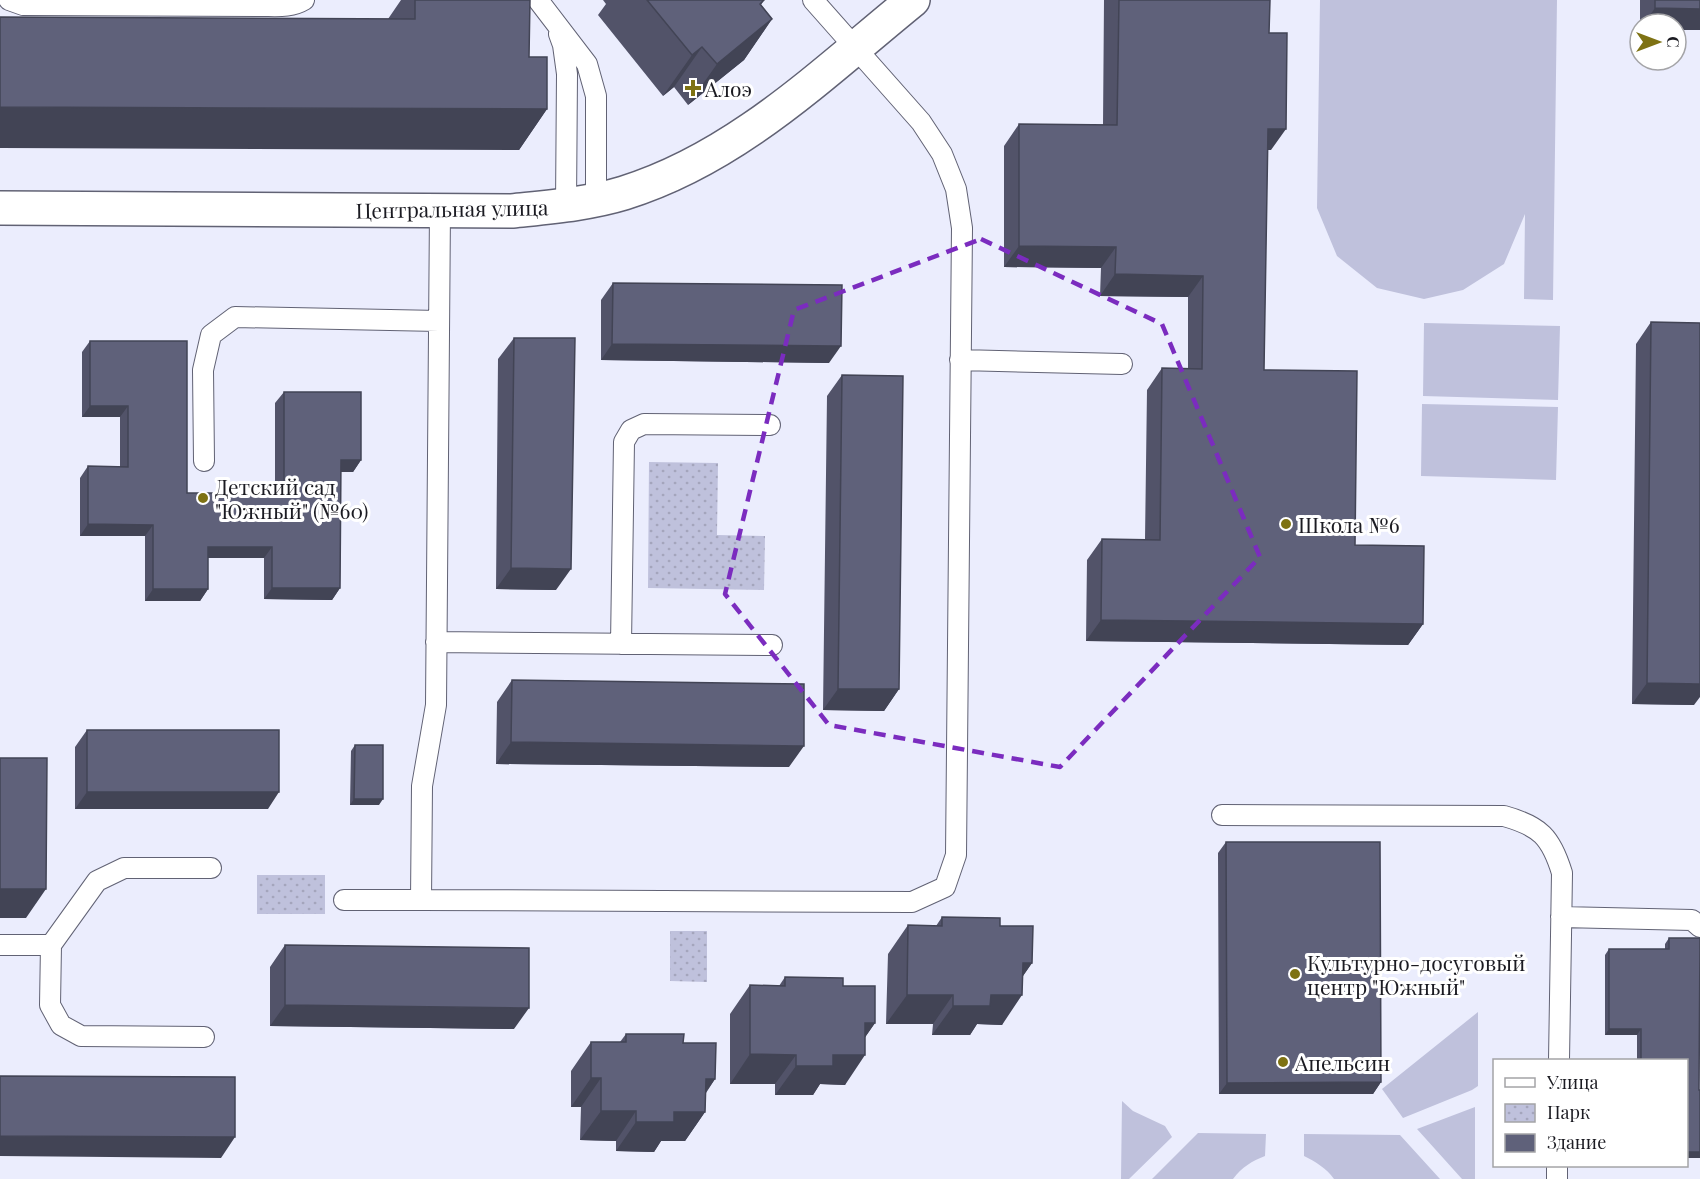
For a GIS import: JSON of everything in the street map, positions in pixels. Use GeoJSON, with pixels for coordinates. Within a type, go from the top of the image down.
{"type":"FeatureCollection","features":[{"type":"Feature","properties":{"kind":"street","name":"Центральная улица"},"geometry":{"type":"LineString","coordinates":[[0,208],[512,211],[623,194],[675,175],[748,133],[913,0]]}},
{"type":"Feature","properties":{"kind":"lane"},"geometry":{"type":"LineString","coordinates":[[9,0],[23,5],[286,6],[304,0]]}},
{"type":"Feature","properties":{"kind":"lane"},"geometry":{"type":"LineString","coordinates":[[538,0],[586,64],[596,96],[581,202]]}},
{"type":"Feature","properties":{"kind":"lane"},"geometry":{"type":"LineString","coordinates":[[344,900],[912,902],[945,887],[956,855],[962,228],[956,189],[942,154],[921,122],[813,0]]}},
{"type":"Feature","properties":{"kind":"lane"},"geometry":{"type":"LineString","coordinates":[[552,17],[563,45],[581,202]]}},
{"type":"Feature","properties":{"kind":"lane"},"geometry":{"type":"LineString","coordinates":[[421,900],[422,786],[436,705],[440,210]]}},
{"type":"Feature","properties":{"kind":"lane"},"geometry":{"type":"LineString","coordinates":[[204,461],[203,370],[211,335],[235,318],[439,321]]}},
{"type":"Feature","properties":{"kind":"lane"},"geometry":{"type":"LineString","coordinates":[[960,360],[1122,364]]}},
{"type":"Feature","properties":{"kind":"lane"},"geometry":{"type":"LineString","coordinates":[[621,644],[624,442],[631,430],[644,424],[770,425]]}},
{"type":"Feature","properties":{"kind":"lane"},"geometry":{"type":"LineString","coordinates":[[436,642],[772,645]]}},
{"type":"Feature","properties":{"kind":"lane"},"geometry":{"type":"LineString","coordinates":[[1222,815],[1504,816],[1525,822],[1543,834],[1556,852],[1562,873],[1559,1059]]}},
{"type":"Feature","properties":{"kind":"lane"},"geometry":{"type":"LineString","coordinates":[[204,1037],[81,1036],[61,1025],[50,1005],[51,945],[97,881],[124,868],[211,868]]}},
{"type":"Feature","properties":{"kind":"lane"},"geometry":{"type":"LineString","coordinates":[[1561,916],[1692,920],[1700,927]]}},
{"type":"Feature","properties":{"kind":"lane"},"geometry":{"type":"LineString","coordinates":[[0,945],[51,945]]}},
{"type":"Feature","properties":{"kind":"highlighted area"},"geometry":{"type":"Polygon","coordinates":[[[981,239],[1162,324],[1260,557],[1060,767],[829,725],[725,594],[794,310],[981,239]]]}},
{"type":"Feature","properties":{"kind":"green space"},"geometry":{"type":"Polygon","coordinates":[[[1320,0],[1557,0],[1553,300],[1524,299],[1525,214],[1504,264],[1463,290],[1424,299],[1377,288],[1337,256],[1317,208],[1320,0]]]}},
{"type":"Feature","properties":{"kind":"green space"},"geometry":{"type":"Polygon","coordinates":[[[1424,323],[1560,326],[1558,400],[1423,396],[1424,323]]]}},
{"type":"Feature","properties":{"kind":"green space"},"geometry":{"type":"Polygon","coordinates":[[[1422,404],[1558,407],[1556,480],[1421,476],[1422,404]]]}},
{"type":"Feature","properties":{"kind":"green space"},"geometry":{"type":"Polygon","coordinates":[[[649,462],[718,463],[717,535],[765,536],[764,590],[648,588],[649,462]]]}},
{"type":"Feature","properties":{"kind":"green space"},"geometry":{"type":"Polygon","coordinates":[[[257,875],[325,875],[325,914],[257,914],[257,875]]]}},
{"type":"Feature","properties":{"kind":"green space"},"geometry":{"type":"Polygon","coordinates":[[[670,931],[707,931],[707,982],[670,981],[670,931]]]}},
{"type":"Feature","properties":{"kind":"green space"},"geometry":{"type":"Polygon","coordinates":[[[1478,1012],[1478,1086],[1403,1118],[1382,1089],[1478,1012]]]}},
{"type":"Feature","properties":{"kind":"green space"},"geometry":{"type":"Polygon","coordinates":[[[1122,1101],[1133,1111],[1165,1126],[1172,1137],[1129,1179],[1121,1179],[1122,1101]]]}},
{"type":"Feature","properties":{"kind":"green space"},"geometry":{"type":"Polygon","coordinates":[[[1475,1107],[1475,1179],[1462,1179],[1417,1129],[1475,1107]]]}},
{"type":"Feature","properties":{"kind":"green space"},"geometry":{"type":"Polygon","coordinates":[[[1198,1133],[1266,1134],[1265,1156],[1248,1165],[1233,1179],[1152,1179],[1198,1133]]]}},
{"type":"Feature","properties":{"kind":"green space"},"geometry":{"type":"Polygon","coordinates":[[[1304,1134],[1400,1135],[1440,1179],[1334,1179],[1328,1172],[1304,1156],[1304,1134]]]}},
{"type":"Feature","properties":{"kind":"building"},"geometry":{"type":"Polygon","coordinates":[[[415,0],[530,0],[529,57],[547,57],[547,109],[0,107],[0,17],[415,19],[415,0]]]}},
{"type":"Feature","properties":{"kind":"building"},"geometry":{"type":"Polygon","coordinates":[[[647,0],[764,0],[760,4],[772,19],[717,64],[702,47],[692,55],[647,0]]]}},
{"type":"Feature","properties":{"kind":"building"},"geometry":{"type":"Polygon","coordinates":[[[1119,0],[1270,0],[1269,33],[1287,33],[1286,129],[1268,129],[1264,370],[1357,371],[1355,545],[1424,546],[1423,624],[1101,620],[1102,539],[1160,540],[1162,368],[1202,369],[1203,276],[1115,274],[1116,247],[1019,246],[1019,124],[1117,125],[1119,0]]]}},
{"type":"Feature","properties":{"kind":"building"},"geometry":{"type":"Polygon","coordinates":[[[1655,0],[1700,0],[1700,9],[1655,8],[1655,0]]]}},
{"type":"Feature","properties":{"kind":"building"},"geometry":{"type":"Polygon","coordinates":[[[613,283],[842,285],[841,346],[612,344],[613,283]]]}},
{"type":"Feature","properties":{"kind":"building"},"geometry":{"type":"Polygon","coordinates":[[[1651,322],[1700,323],[1700,684],[1647,683],[1651,322]]]}},
{"type":"Feature","properties":{"kind":"building"},"geometry":{"type":"Polygon","coordinates":[[[514,338],[575,338],[571,569],[511,568],[514,338]]]}},
{"type":"Feature","properties":{"kind":"building"},"geometry":{"type":"Polygon","coordinates":[[[90,341],[187,341],[187,493],[284,493],[284,392],[361,392],[361,460],[341,460],[340,588],[272,588],[272,547],[208,547],[208,589],[153,589],[153,525],[88,524],[88,466],[128,467],[128,406],[90,406],[90,341]]]}},
{"type":"Feature","properties":{"kind":"building"},"geometry":{"type":"Polygon","coordinates":[[[842,375],[903,376],[899,689],[838,689],[842,375]]]}},
{"type":"Feature","properties":{"kind":"building"},"geometry":{"type":"Polygon","coordinates":[[[512,680],[804,684],[804,746],[511,742],[512,680]]]}},
{"type":"Feature","properties":{"kind":"building"},"geometry":{"type":"Polygon","coordinates":[[[87,730],[279,730],[279,792],[87,792],[87,730]]]}},
{"type":"Feature","properties":{"kind":"building"},"geometry":{"type":"Polygon","coordinates":[[[355,745],[383,745],[383,799],[354,799],[355,745]]]}},
{"type":"Feature","properties":{"kind":"building"},"geometry":{"type":"Polygon","coordinates":[[[0,758],[47,758],[46,889],[0,889],[0,758]]]}},
{"type":"Feature","properties":{"kind":"building","name":"Культурно-досуговый центр \"Южный\""},"geometry":{"type":"Polygon","coordinates":[[[1226,842],[1380,842],[1381,1082],[1227,1083],[1226,842]]]}},
{"type":"Feature","properties":{"kind":"building"},"geometry":{"type":"Polygon","coordinates":[[[942,917],[1000,918],[1000,926],[1033,926],[1032,963],[1023,963],[1022,995],[991,995],[990,1006],[953,1006],[953,995],[907,995],[908,925],[942,926],[942,917]]]}},
{"type":"Feature","properties":{"kind":"building"},"geometry":{"type":"Polygon","coordinates":[[[1669,938],[1700,938],[1700,1152],[1688,1152],[1688,1059],[1641,1059],[1641,1029],[1609,1029],[1609,949],[1669,949],[1669,938]]]}},
{"type":"Feature","properties":{"kind":"building"},"geometry":{"type":"Polygon","coordinates":[[[285,945],[529,948],[529,1008],[285,1005],[285,945]]]}},
{"type":"Feature","properties":{"kind":"building"},"geometry":{"type":"Polygon","coordinates":[[[785,977],[843,978],[843,986],[875,986],[875,1023],[865,1023],[865,1055],[833,1055],[833,1066],[796,1066],[796,1055],[750,1054],[750,985],[785,986],[785,977]]]}},
{"type":"Feature","properties":{"kind":"building"},"geometry":{"type":"Polygon","coordinates":[[[626,1034],[684,1034],[683,1043],[716,1043],[715,1079],[706,1079],[705,1112],[674,1112],[674,1122],[636,1122],[636,1111],[601,1111],[601,1078],[591,1078],[591,1042],[626,1042],[626,1034]]]}},
{"type":"Feature","properties":{"kind":"building"},"geometry":{"type":"Polygon","coordinates":[[[0,1076],[235,1077],[235,1137],[0,1136],[0,1076]]]}},
{"type":"Feature","properties":{"kind":"place","name":"Алоэ"},"geometry":{"type":"Point","coordinates":[693,88]}},
{"type":"Feature","properties":{"kind":"place","name":"Детский сад \"Южный\" (№60)"},"geometry":{"type":"Point","coordinates":[203,498]}},
{"type":"Feature","properties":{"kind":"place","name":"Школа №6"},"geometry":{"type":"Point","coordinates":[1286,524]}},
{"type":"Feature","properties":{"kind":"place","name":"Культурно-досуговый центр \"Южный\""},"geometry":{"type":"Point","coordinates":[1295,974]}},
{"type":"Feature","properties":{"kind":"place","name":"Апельсин"},"geometry":{"type":"Point","coordinates":[1283,1062]}}]}
